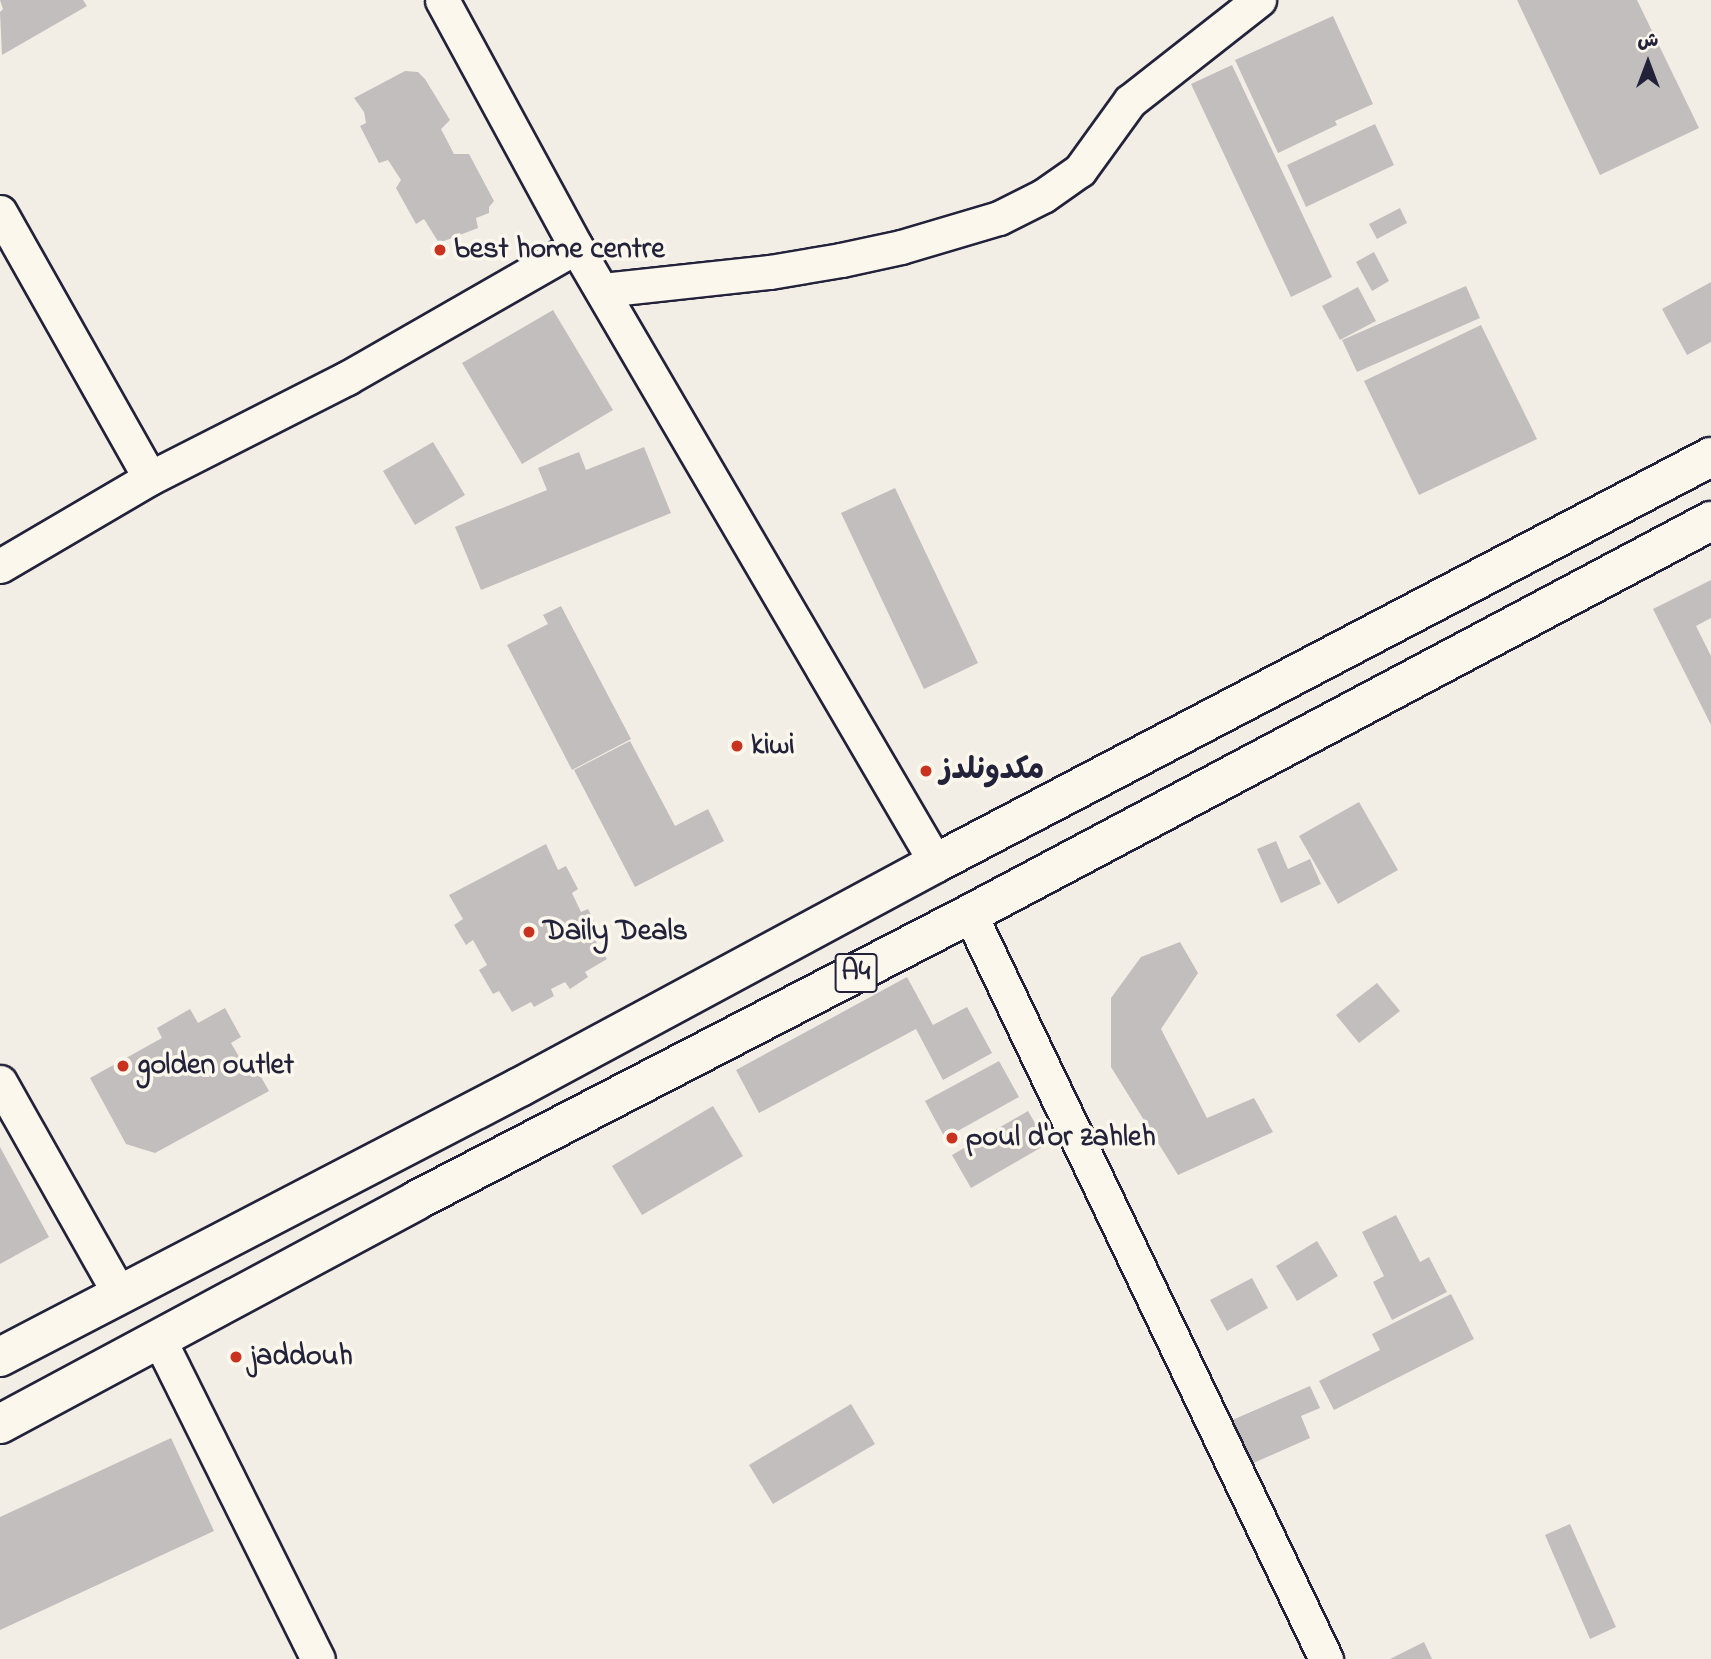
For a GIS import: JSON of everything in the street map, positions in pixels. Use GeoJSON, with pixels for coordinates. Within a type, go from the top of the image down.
{"type":"FeatureCollection","features":[{"type":"Feature","properties":{"kind":"highway","name":"A4"},"geometry":{"type":"LineString","coordinates":[[0,1357],[520,1087],[936,863],[1711,457]]}},
{"type":"Feature","properties":{"kind":"highway","name":"A4"},"geometry":{"type":"LineString","coordinates":[[0,1424],[429,1194],[970,914],[1711,521]]}},
{"type":"Feature","properties":{"kind":"street"},"geometry":{"type":"LineString","coordinates":[[442,0],[576,247],[936,863]]}},
{"type":"Feature","properties":{"kind":"street"},"geometry":{"type":"LineString","coordinates":[[603,290],[770,272],[841,260],[901,247],[999,218],[1043,196],[1080,170],[1130,101],[1259,0]]}},
{"type":"Feature","properties":{"kind":"street"},"geometry":{"type":"LineString","coordinates":[[0,212],[150,478]]}},
{"type":"Feature","properties":{"kind":"street"},"geometry":{"type":"LineString","coordinates":[[0,566],[150,478],[347,378],[576,247]]}},
{"type":"Feature","properties":{"kind":"street"},"geometry":{"type":"LineString","coordinates":[[970,914],[1326,1659]]}},
{"type":"Feature","properties":{"kind":"street"},"geometry":{"type":"LineString","coordinates":[[0,1082],[120,1294]]}},
{"type":"Feature","properties":{"kind":"street"},"geometry":{"type":"LineString","coordinates":[[159,1339],[318,1659]]}},
{"type":"Feature","properties":{"kind":"building"},"geometry":{"type":"Polygon","coordinates":[[[0,0],[83,0],[87,6],[2,55],[0,12],[3,9],[0,0]]]}},
{"type":"Feature","properties":{"kind":"building"},"geometry":{"type":"Polygon","coordinates":[[[1517,0],[1637,0],[1699,128],[1600,175],[1517,0]]]}},
{"type":"Feature","properties":{"kind":"building"},"geometry":{"type":"Polygon","coordinates":[[[1333,16],[1373,104],[1335,121],[1337,125],[1278,153],[1235,60],[1333,16]]]}},
{"type":"Feature","properties":{"kind":"building"},"geometry":{"type":"Polygon","coordinates":[[[1232,65],[1332,277],[1291,297],[1191,84],[1232,65]]]}},
{"type":"Feature","properties":{"kind":"building"},"geometry":{"type":"Polygon","coordinates":[[[405,71],[418,72],[425,79],[450,120],[441,129],[454,154],[469,154],[494,201],[489,207],[489,213],[476,218],[478,228],[439,243],[424,219],[416,224],[396,188],[401,180],[388,160],[379,163],[360,126],[366,123],[364,112],[354,98],[405,71]]]}},
{"type":"Feature","properties":{"kind":"building"},"geometry":{"type":"Polygon","coordinates":[[[1375,124],[1394,165],[1306,207],[1287,165],[1375,124]]]}},
{"type":"Feature","properties":{"kind":"building"},"geometry":{"type":"Polygon","coordinates":[[[1400,208],[1407,223],[1377,239],[1369,224],[1400,208]]]}},
{"type":"Feature","properties":{"kind":"building"},"geometry":{"type":"Polygon","coordinates":[[[1374,252],[1389,281],[1372,291],[1356,262],[1374,252]]]}},
{"type":"Feature","properties":{"kind":"building"},"geometry":{"type":"Polygon","coordinates":[[[1711,282],[1711,342],[1687,355],[1662,309],[1711,282]]]}},
{"type":"Feature","properties":{"kind":"building"},"geometry":{"type":"Polygon","coordinates":[[[1466,286],[1480,318],[1357,372],[1342,340],[1466,286]]]}},
{"type":"Feature","properties":{"kind":"building"},"geometry":{"type":"Polygon","coordinates":[[[1358,287],[1376,321],[1340,340],[1322,306],[1358,287]]]}},
{"type":"Feature","properties":{"kind":"building"},"geometry":{"type":"Polygon","coordinates":[[[553,310],[613,410],[522,464],[462,363],[553,310]]]}},
{"type":"Feature","properties":{"kind":"building"},"geometry":{"type":"Polygon","coordinates":[[[1481,325],[1537,439],[1419,495],[1364,381],[1481,325]]]}},
{"type":"Feature","properties":{"kind":"building"},"geometry":{"type":"Polygon","coordinates":[[[433,442],[465,495],[415,525],[383,471],[433,442]]]}},
{"type":"Feature","properties":{"kind":"building"},"geometry":{"type":"Polygon","coordinates":[[[644,447],[671,513],[481,590],[455,527],[547,490],[538,468],[579,452],[586,470],[644,447]]]}},
{"type":"Feature","properties":{"kind":"building"},"geometry":{"type":"Polygon","coordinates":[[[895,488],[978,663],[924,689],[841,513],[895,488]]]}},
{"type":"Feature","properties":{"kind":"building"},"geometry":{"type":"Polygon","coordinates":[[[1711,580],[1711,618],[1696,626],[1711,656],[1711,725],[1653,609],[1711,580]]]}},
{"type":"Feature","properties":{"kind":"building"},"geometry":{"type":"Polygon","coordinates":[[[561,606],[631,739],[572,770],[507,645],[548,624],[543,615],[561,606]]]}},
{"type":"Feature","properties":{"kind":"building"},"geometry":{"type":"Polygon","coordinates":[[[630,741],[675,826],[708,809],[724,841],[635,887],[574,770],[630,741]]]}},
{"type":"Feature","properties":{"kind":"building"},"geometry":{"type":"Polygon","coordinates":[[[1359,802],[1398,870],[1338,904],[1299,836],[1359,802]]]}},
{"type":"Feature","properties":{"kind":"building"},"geometry":{"type":"Polygon","coordinates":[[[1276,841],[1288,869],[1310,859],[1321,884],[1281,903],[1257,849],[1276,841]]]}},
{"type":"Feature","properties":{"kind":"building","name":"Daily Deals"},"geometry":{"type":"Polygon","coordinates":[[[546,844],[558,870],[566,866],[578,889],[572,893],[581,912],[588,909],[603,938],[596,942],[607,959],[585,972],[588,977],[570,989],[565,982],[551,989],[554,996],[534,1007],[531,1002],[512,1012],[499,991],[493,994],[479,970],[487,965],[473,940],[466,945],[454,925],[463,919],[449,895],[546,844]]]}},
{"type":"Feature","properties":{"kind":"building"},"geometry":{"type":"Polygon","coordinates":[[[1180,942],[1198,973],[1161,1029],[1207,1118],[1254,1098],[1273,1132],[1178,1175],[1111,1067],[1111,998],[1141,957],[1180,942]]]}},
{"type":"Feature","properties":{"kind":"building"},"geometry":{"type":"Polygon","coordinates":[[[907,977],[933,1025],[967,1007],[992,1053],[943,1080],[916,1029],[759,1113],[736,1070],[907,977]]]}},
{"type":"Feature","properties":{"kind":"building"},"geometry":{"type":"Polygon","coordinates":[[[1377,983],[1400,1011],[1359,1043],[1336,1015],[1377,983]]]}},
{"type":"Feature","properties":{"kind":"building"},"geometry":{"type":"Polygon","coordinates":[[[225,1008],[241,1037],[231,1043],[249,1074],[257,1070],[269,1091],[155,1153],[126,1144],[90,1078],[162,1038],[157,1028],[190,1009],[198,1023],[225,1008]]]}},
{"type":"Feature","properties":{"kind":"building"},"geometry":{"type":"Polygon","coordinates":[[[999,1061],[1019,1097],[945,1138],[925,1101],[999,1061]]]}},
{"type":"Feature","properties":{"kind":"building"},"geometry":{"type":"Polygon","coordinates":[[[713,1106],[743,1156],[642,1215],[612,1166],[713,1106]]]}},
{"type":"Feature","properties":{"kind":"building"},"geometry":{"type":"Polygon","coordinates":[[[1028,1111],[1047,1144],[971,1188],[952,1155],[1028,1111]]]}},
{"type":"Feature","properties":{"kind":"building"},"geometry":{"type":"Polygon","coordinates":[[[0,1147],[49,1237],[0,1264],[0,1147]]]}},
{"type":"Feature","properties":{"kind":"building"},"geometry":{"type":"Polygon","coordinates":[[[1396,1215],[1420,1262],[1429,1257],[1447,1292],[1392,1320],[1373,1282],[1384,1276],[1362,1232],[1396,1215]]]}},
{"type":"Feature","properties":{"kind":"building"},"geometry":{"type":"Polygon","coordinates":[[[1317,1241],[1338,1276],[1297,1301],[1276,1266],[1317,1241]]]}},
{"type":"Feature","properties":{"kind":"building"},"geometry":{"type":"Polygon","coordinates":[[[1252,1278],[1268,1308],[1227,1331],[1210,1300],[1252,1278]]]}},
{"type":"Feature","properties":{"kind":"building"},"geometry":{"type":"Polygon","coordinates":[[[1451,1294],[1474,1339],[1334,1410],[1319,1381],[1380,1350],[1372,1334],[1451,1294]]]}},
{"type":"Feature","properties":{"kind":"building"},"geometry":{"type":"Polygon","coordinates":[[[1310,1386],[1320,1408],[1301,1416],[1310,1438],[1249,1465],[1230,1421],[1310,1386]]]}},
{"type":"Feature","properties":{"kind":"building"},"geometry":{"type":"Polygon","coordinates":[[[851,1404],[875,1444],[773,1504],[749,1465],[851,1404]]]}},
{"type":"Feature","properties":{"kind":"building"},"geometry":{"type":"Polygon","coordinates":[[[171,1438],[214,1531],[0,1630],[0,1517],[171,1438]]]}},
{"type":"Feature","properties":{"kind":"building"},"geometry":{"type":"Polygon","coordinates":[[[1570,1524],[1616,1627],[1590,1639],[1545,1535],[1570,1524]]]}},
{"type":"Feature","properties":{"kind":"building"},"geometry":{"type":"Polygon","coordinates":[[[1424,1642],[1432,1659],[1390,1659],[1424,1642]]]}},
{"type":"Feature","properties":{"kind":"place","name":"best home centre"},"geometry":{"type":"Point","coordinates":[440,250]}},
{"type":"Feature","properties":{"kind":"place","name":"kiwi"},"geometry":{"type":"Point","coordinates":[737,746]}},
{"type":"Feature","properties":{"kind":"place","name":"مكدونلدز"},"geometry":{"type":"Point","coordinates":[926,771]}},
{"type":"Feature","properties":{"kind":"place","name":"Daily Deals"},"geometry":{"type":"Point","coordinates":[529,932]}},
{"type":"Feature","properties":{"kind":"place","name":"golden outlet"},"geometry":{"type":"Point","coordinates":[123,1066]}},
{"type":"Feature","properties":{"kind":"place","name":"poul d'or zahleh"},"geometry":{"type":"Point","coordinates":[952,1138]}},
{"type":"Feature","properties":{"kind":"place","name":"jaddouh"},"geometry":{"type":"Point","coordinates":[236,1357]}}]}
